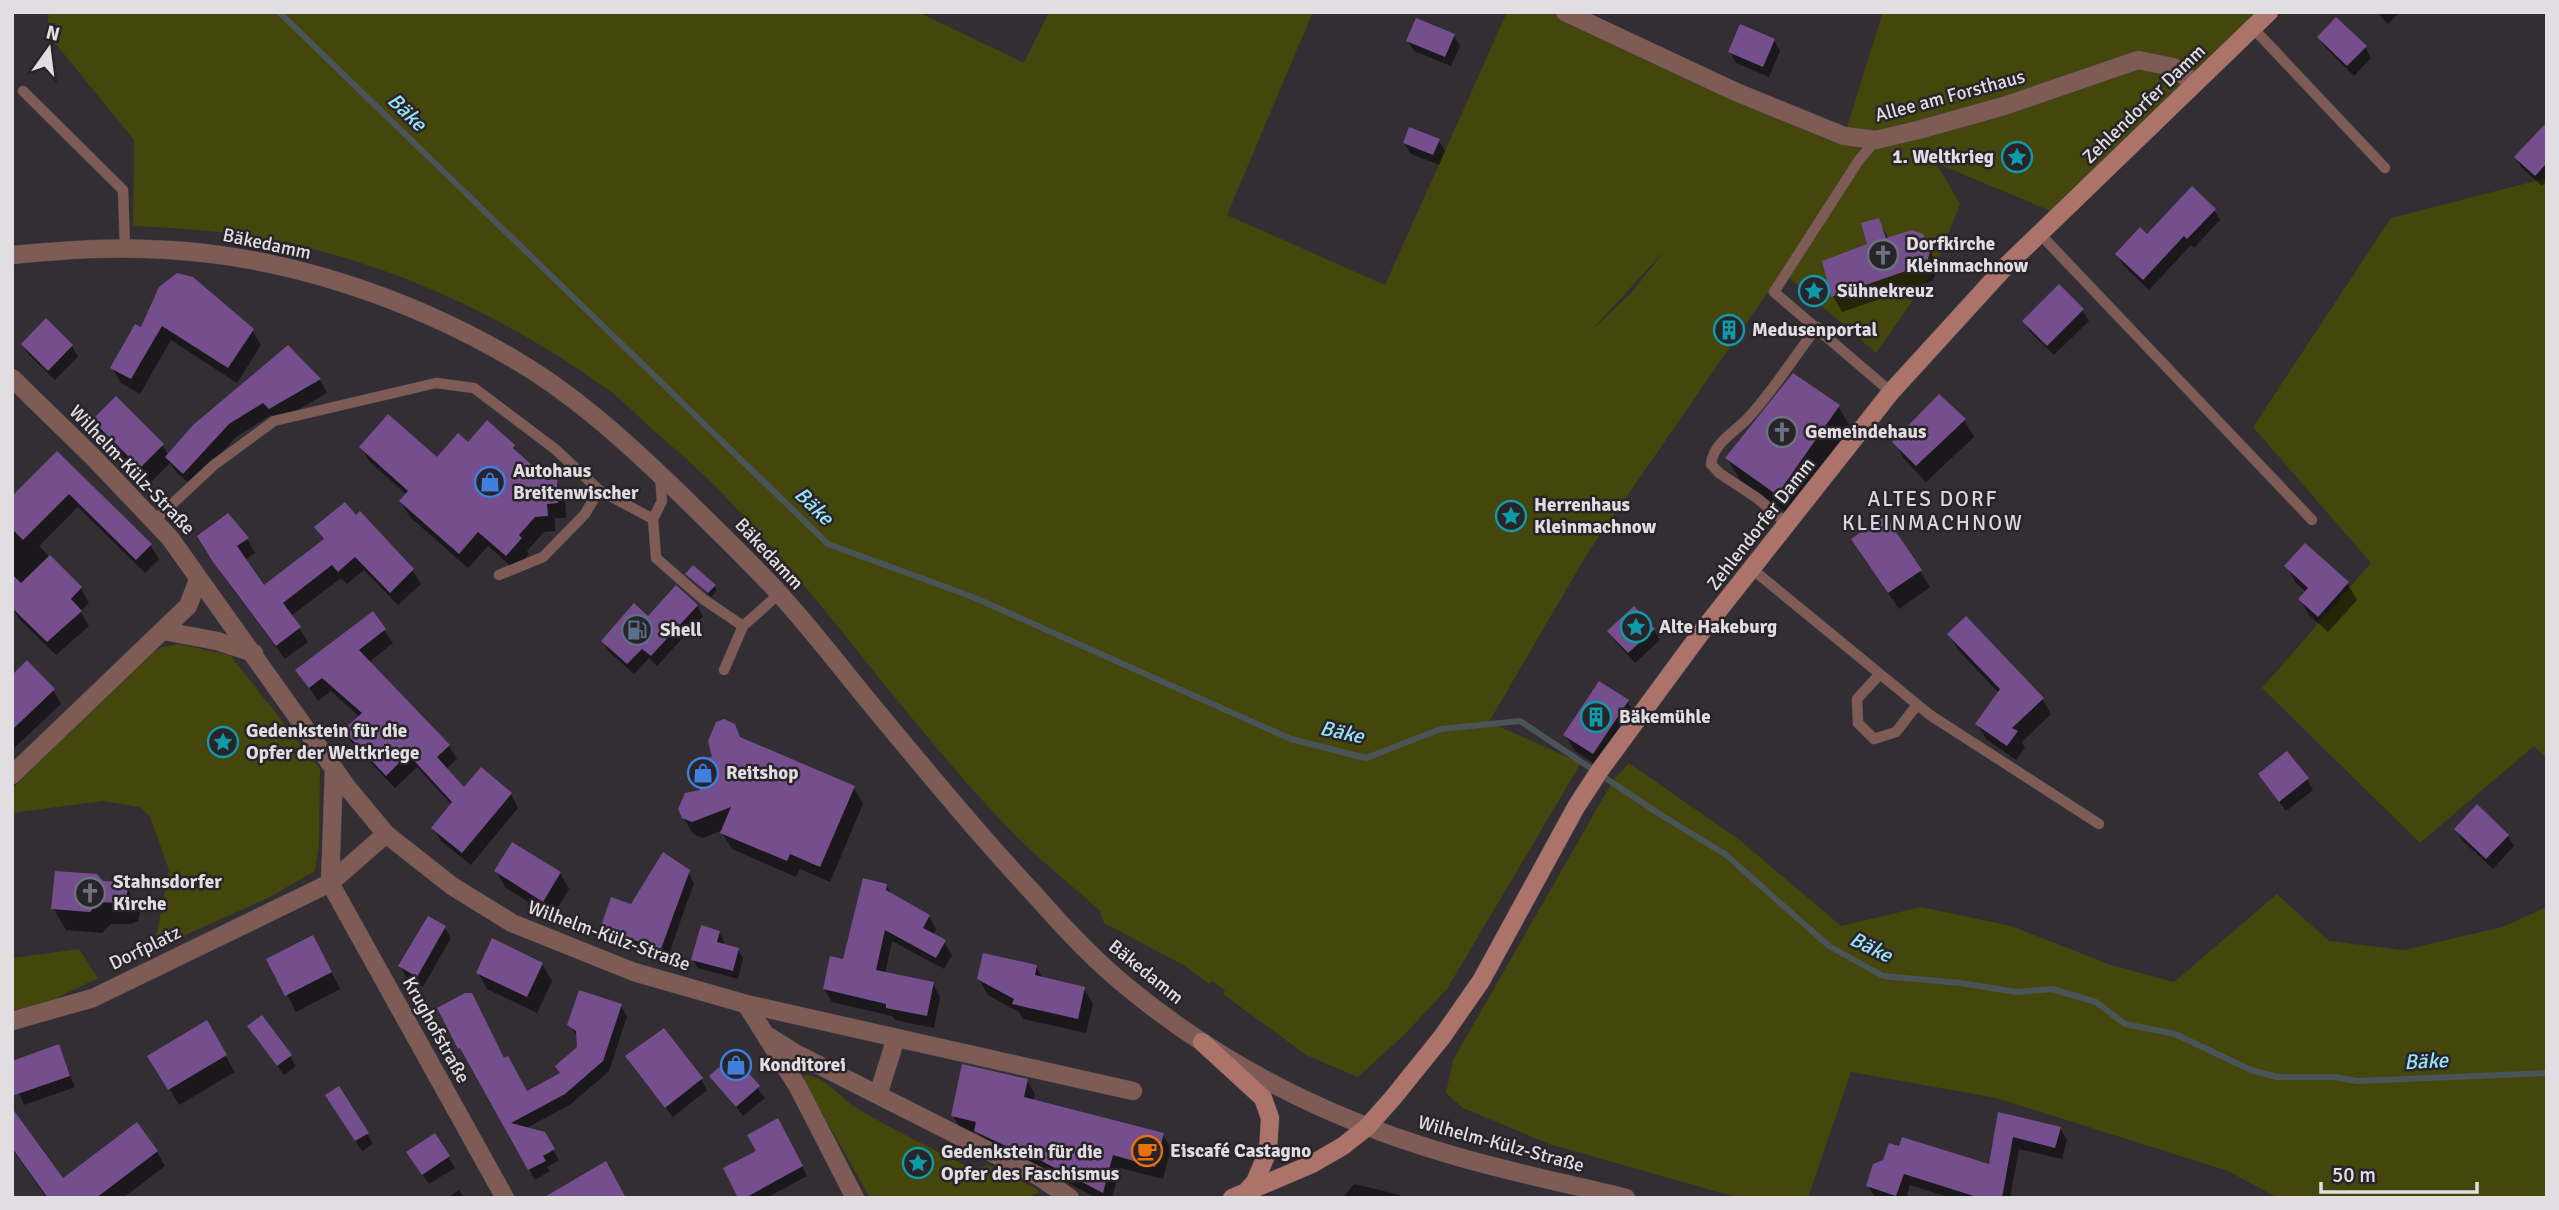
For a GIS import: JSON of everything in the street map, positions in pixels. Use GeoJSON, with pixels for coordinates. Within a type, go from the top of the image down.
{"type":"FeatureCollection","features":[{"type":"Feature","properties":{"kind":"main road","name":"Zehlendorfer Damm"},"geometry":{"type":"LineString","coordinates":[[1238,1196],[1312,1164],[1343,1146],[1367,1126],[1392,1099],[1442,1037],[1481,981],[1576,807],[1600,770],[1752,569],[1891,392],[2006,266],[2269,12]]}},
{"type":"Feature","properties":{"kind":"main road"},"geometry":{"type":"LineString","coordinates":[[1202,1042],[1264,1098],[1270,1118],[1268,1152],[1255,1181],[1238,1196]]}},
{"type":"Feature","properties":{"kind":"street","name":"Allee am Forsthaus"},"geometry":{"type":"LineString","coordinates":[[1564,12],[1736,92],[1844,136],[1876,139],[2004,106],[2138,60],[2174,67],[2194,83]]}},
{"type":"Feature","properties":{"kind":"street","name":"Bäkedamm"},"geometry":{"type":"LineString","coordinates":[[12,256],[125,248],[182,251],[261,263],[333,280],[389,300],[513,358],[611,430],[779,594],[1004,862],[1074,938],[1129,988],[1202,1042],[1301,1099],[1367,1126]]}},
{"type":"Feature","properties":{"kind":"street","name":"Wilhelm-Külz-Straße"},"geometry":{"type":"LineString","coordinates":[[12,378],[155,520],[254,653],[334,769],[386,834],[452,886],[512,923],[634,972],[746,1004],[1133,1091]]}},
{"type":"Feature","properties":{"kind":"street"},"geometry":{"type":"LineString","coordinates":[[12,775],[188,606],[198,580]]}},
{"type":"Feature","properties":{"kind":"street"},"geometry":{"type":"LineString","coordinates":[[164,631],[217,641],[254,653]]}},
{"type":"Feature","properties":{"kind":"street"},"geometry":{"type":"LineString","coordinates":[[330,883],[334,769]]}},
{"type":"Feature","properties":{"kind":"street","name":"Dorfplatz"},"geometry":{"type":"LineString","coordinates":[[12,1021],[93,998],[330,883],[386,834]]}},
{"type":"Feature","properties":{"kind":"street","name":"Krughofstraße"},"geometry":{"type":"LineString","coordinates":[[330,883],[505,1198]]}},
{"type":"Feature","properties":{"kind":"street"},"geometry":{"type":"LineString","coordinates":[[746,1004],[798,1087],[855,1198]]}},
{"type":"Feature","properties":{"kind":"street"},"geometry":{"type":"LineString","coordinates":[[768,1037],[1038,1176],[1070,1198]]}},
{"type":"Feature","properties":{"kind":"street"},"geometry":{"type":"LineString","coordinates":[[878,1095],[896,1038]]}},
{"type":"Feature","properties":{"kind":"street","name":"Wilhelm-Külz-Straße"},"geometry":{"type":"LineString","coordinates":[[1367,1126],[1452,1155],[1626,1198]]}},
{"type":"Feature","properties":{"kind":"lane"},"geometry":{"type":"LineString","coordinates":[[2253,28],[2385,168]]}},
{"type":"Feature","properties":{"kind":"lane"},"geometry":{"type":"LineString","coordinates":[[23,91],[123,190],[125,248]]}},
{"type":"Feature","properties":{"kind":"lane"},"geometry":{"type":"LineString","coordinates":[[1876,139],[1859,160],[1774,292],[1891,392]]}},
{"type":"Feature","properties":{"kind":"lane"},"geometry":{"type":"LineString","coordinates":[[2040,233],[2312,520]]}},
{"type":"Feature","properties":{"kind":"lane"},"geometry":{"type":"LineString","coordinates":[[1787,524],[1757,498],[1719,473],[1711,464],[1724,439],[1748,418],[1817,327]]}},
{"type":"Feature","properties":{"kind":"lane"},"geometry":{"type":"LineString","coordinates":[[155,520],[214,465],[274,421],[436,383],[474,388],[555,449],[599,490],[653,519]]}},
{"type":"Feature","properties":{"kind":"lane"},"geometry":{"type":"LineString","coordinates":[[660,475],[662,501],[653,519],[656,558],[703,599],[743,626]]}},
{"type":"Feature","properties":{"kind":"lane"},"geometry":{"type":"LineString","coordinates":[[499,575],[543,557],[585,514],[599,490]]}},
{"type":"Feature","properties":{"kind":"lane"},"geometry":{"type":"LineString","coordinates":[[1752,569],[1917,705],[2099,824]]}},
{"type":"Feature","properties":{"kind":"lane"},"geometry":{"type":"LineString","coordinates":[[724,670],[743,626],[779,594]]}},
{"type":"Feature","properties":{"kind":"lane"},"geometry":{"type":"LineString","coordinates":[[1880,674],[1857,699],[1858,723],[1874,739],[1896,732],[1917,705]]}},
{"type":"Feature","properties":{"kind":"shaded area"},"geometry":{"type":"Polygon","coordinates":[[[49,12],[918,12],[1024,63],[1049,12],[1313,12],[1227,215],[1385,285],[1507,12],[1565,12],[1844,136],[1883,12],[2269,12],[2060,215],[1936,163],[1960,204],[1934,270],[1876,353],[1786,275],[1768,292],[1587,554],[1489,722],[1581,763],[1447,989],[1405,1034],[1358,1077],[1306,1055],[1223,994],[1225,990],[1212,981],[1209,984],[1185,966],[1104,923],[1100,911],[1027,847],[977,795],[755,528],[700,471],[610,391],[527,337],[439,292],[393,274],[346,258],[250,236],[133,226],[134,140],[46,32],[49,12]],[[1665,250],[1591,331],[1632,292],[1665,250]]]}},
{"type":"Feature","properties":{"kind":"shaded area"},"geometry":{"type":"Polygon","coordinates":[[[2547,178],[2547,759],[2534,746],[2420,843],[2262,688],[2371,563],[2253,427],[2391,218],[2547,178]]]}},
{"type":"Feature","properties":{"kind":"shaded area"},"geometry":{"type":"Polygon","coordinates":[[[178,644],[230,655],[320,769],[319,845],[315,871],[270,897],[168,943],[153,954],[169,870],[150,817],[140,807],[103,801],[12,813],[12,789],[150,654],[162,647],[178,644]]]}},
{"type":"Feature","properties":{"kind":"shaded area"},"geometry":{"type":"Polygon","coordinates":[[[1629,763],[1741,841],[1841,926],[1921,907],[2011,926],[2111,965],[2174,982],[2277,894],[2329,941],[2404,950],[2502,927],[2547,907],[2547,1198],[2278,1198],[2228,1171],[1996,1098],[1851,1072],[1808,1198],[1739,1198],[1549,1144],[1463,1108],[1446,1093],[1453,1060],[1614,779],[1629,763]]]}},
{"type":"Feature","properties":{"kind":"shaded area"},"geometry":{"type":"Polygon","coordinates":[[[79,949],[98,978],[46,1003],[12,1010],[12,958],[79,949]]]}},
{"type":"Feature","properties":{"kind":"shaded area"},"geometry":{"type":"Polygon","coordinates":[[[806,1075],[821,1080],[868,1115],[962,1164],[979,1168],[989,1165],[1037,1189],[1039,1193],[1025,1198],[870,1198],[803,1079],[806,1075]]]}},
{"type":"Feature","properties":{"kind":"building"},"geometry":{"type":"Polygon","coordinates":[[[2336,17],[2367,46],[2347,66],[2317,37],[2336,17]]]}},
{"type":"Feature","properties":{"kind":"building"},"geometry":{"type":"Polygon","coordinates":[[[1416,18],[1455,34],[1445,57],[1406,41],[1416,18]]]}},
{"type":"Feature","properties":{"kind":"building"},"geometry":{"type":"Polygon","coordinates":[[[1740,24],[1775,39],[1763,67],[1728,52],[1740,24]]]}},
{"type":"Feature","properties":{"kind":"building"},"geometry":{"type":"Polygon","coordinates":[[[2547,122],[2547,163],[2535,176],[2514,157],[2547,122]]]}},
{"type":"Feature","properties":{"kind":"building"},"geometry":{"type":"Polygon","coordinates":[[[1409,127],[1440,139],[1433,155],[1403,143],[1409,127]]]}},
{"type":"Feature","properties":{"kind":"building"},"geometry":{"type":"Polygon","coordinates":[[[2192,186],[2216,209],[2187,239],[2184,236],[2143,280],[2115,254],[2140,227],[2147,234],[2192,186]]]}},
{"type":"Feature","properties":{"kind":"building","name":"Dorfkirche Kleinmachnow"},"geometry":{"type":"Polygon","coordinates":[[[1879,218],[1886,238],[1912,230],[1923,234],[1930,251],[1928,259],[1923,265],[1831,297],[1822,261],[1867,244],[1861,223],[1879,218]]]}},
{"type":"Feature","properties":{"kind":"building"},"geometry":{"type":"Polygon","coordinates":[[[177,273],[193,277],[254,329],[228,368],[162,326],[131,379],[110,368],[135,324],[141,327],[159,287],[177,273]]]}},
{"type":"Feature","properties":{"kind":"building"},"geometry":{"type":"Polygon","coordinates":[[[2059,284],[2084,309],[2047,346],[2022,321],[2059,284]]]}},
{"type":"Feature","properties":{"kind":"building"},"geometry":{"type":"Polygon","coordinates":[[[46,318],[73,345],[48,371],[21,344],[46,318]]]}},
{"type":"Feature","properties":{"kind":"building"},"geometry":{"type":"Polygon","coordinates":[[[288,345],[321,379],[269,409],[263,403],[229,424],[183,474],[165,457],[193,425],[288,345]]]}},
{"type":"Feature","properties":{"kind":"building","name":"Gemeindehaus"},"geometry":{"type":"Polygon","coordinates":[[[1793,373],[1840,405],[1777,495],[1725,458],[1793,373]]]}},
{"type":"Feature","properties":{"kind":"building"},"geometry":{"type":"Polygon","coordinates":[[[1939,394],[1966,419],[1916,466],[1892,442],[1939,394]]]}},
{"type":"Feature","properties":{"kind":"building"},"geometry":{"type":"Polygon","coordinates":[[[116,396],[164,444],[140,468],[92,420],[116,396]]]}},
{"type":"Feature","properties":{"kind":"building","name":"Autohaus Breitenwischer"},"geometry":{"type":"Polygon","coordinates":[[[388,414],[437,457],[458,433],[468,442],[487,420],[515,445],[513,448],[535,468],[545,468],[546,480],[557,479],[558,503],[547,504],[548,516],[535,517],[506,556],[478,532],[459,554],[399,501],[408,491],[359,447],[388,414]]]}},
{"type":"Feature","properties":{"kind":"building"},"geometry":{"type":"Polygon","coordinates":[[[57,451],[152,544],[136,560],[69,494],[23,540],[12,529],[12,496],[57,451]]]}},
{"type":"Feature","properties":{"kind":"building"},"geometry":{"type":"Polygon","coordinates":[[[345,502],[356,515],[360,511],[414,569],[390,593],[355,557],[338,572],[332,565],[283,603],[301,627],[276,646],[213,562],[197,536],[228,513],[249,538],[237,546],[264,585],[324,539],[314,527],[345,502]]]}},
{"type":"Feature","properties":{"kind":"building"},"geometry":{"type":"Polygon","coordinates":[[[1885,516],[1922,570],[1888,593],[1851,539],[1885,516]]]}},
{"type":"Feature","properties":{"kind":"building"},"geometry":{"type":"Polygon","coordinates":[[[2305,543],[2349,582],[2318,617],[2298,599],[2308,588],[2284,566],[2305,543]]]}},
{"type":"Feature","properties":{"kind":"building"},"geometry":{"type":"Polygon","coordinates":[[[50,555],[82,587],[71,599],[82,611],[47,642],[12,608],[12,574],[21,583],[50,555]]]}},
{"type":"Feature","properties":{"kind":"building"},"geometry":{"type":"Polygon","coordinates":[[[693,565],[716,585],[708,593],[685,574],[693,565]]]}},
{"type":"Feature","properties":{"kind":"building","name":"Shell"},"geometry":{"type":"Polygon","coordinates":[[[676,585],[698,605],[651,656],[642,649],[627,664],[601,641],[634,603],[648,616],[676,585]]]}},
{"type":"Feature","properties":{"kind":"building"},"geometry":{"type":"Polygon","coordinates":[[[1634,606],[1655,629],[1628,653],[1607,631],[1634,606]]]}},
{"type":"Feature","properties":{"kind":"building"},"geometry":{"type":"Polygon","coordinates":[[[373,611],[386,629],[359,650],[450,745],[437,757],[464,787],[481,767],[512,793],[462,853],[431,828],[452,802],[408,754],[386,776],[343,730],[362,713],[322,678],[309,688],[295,670],[373,611]]]}},
{"type":"Feature","properties":{"kind":"building"},"geometry":{"type":"Polygon","coordinates":[[[1966,616],[2044,698],[2012,728],[2018,731],[2007,746],[1975,724],[2000,689],[1947,634],[1966,616]]]}},
{"type":"Feature","properties":{"kind":"building"},"geometry":{"type":"Polygon","coordinates":[[[27,660],[55,689],[12,730],[12,675],[27,660]]]}},
{"type":"Feature","properties":{"kind":"building","name":"Bäkemühle"},"geometry":{"type":"Polygon","coordinates":[[[1599,681],[1629,700],[1593,754],[1563,735],[1599,681]]]}},
{"type":"Feature","properties":{"kind":"building"},"geometry":{"type":"Polygon","coordinates":[[[724,719],[735,724],[740,737],[855,786],[820,867],[790,854],[787,861],[720,833],[731,807],[692,822],[682,818],[678,809],[685,793],[700,790],[695,770],[698,759],[712,757],[708,741],[716,722],[724,719]]]}},
{"type":"Feature","properties":{"kind":"building"},"geometry":{"type":"Polygon","coordinates":[[[2287,751],[2309,778],[2279,802],[2258,774],[2287,751]]]}},
{"type":"Feature","properties":{"kind":"building"},"geometry":{"type":"Polygon","coordinates":[[[2477,804],[2509,835],[2486,859],[2454,829],[2477,804]]]}},
{"type":"Feature","properties":{"kind":"building"},"geometry":{"type":"Polygon","coordinates":[[[512,842],[561,872],[543,902],[494,871],[512,842]]]}},
{"type":"Feature","properties":{"kind":"building"},"geometry":{"type":"Polygon","coordinates":[[[663,852],[690,870],[661,949],[600,929],[611,897],[631,904],[663,852]]]}},
{"type":"Feature","properties":{"kind":"building","name":"Stahnsdorfer Kirche"},"geometry":{"type":"Polygon","coordinates":[[[55,871],[97,874],[103,881],[121,882],[128,887],[126,899],[118,903],[99,902],[90,912],[51,909],[55,871]]]}},
{"type":"Feature","properties":{"kind":"building"},"geometry":{"type":"Polygon","coordinates":[[[863,878],[887,884],[886,890],[930,915],[923,928],[946,940],[936,958],[885,930],[876,970],[934,982],[927,1016],[886,1008],[886,1004],[823,989],[830,956],[843,959],[863,878]]]}},
{"type":"Feature","properties":{"kind":"building"},"geometry":{"type":"Polygon","coordinates":[[[428,916],[446,926],[417,977],[398,966],[428,916]]]}},
{"type":"Feature","properties":{"kind":"building"},"geometry":{"type":"Polygon","coordinates":[[[701,925],[720,931],[717,942],[739,948],[733,971],[691,960],[701,925]]]}},
{"type":"Feature","properties":{"kind":"building"},"geometry":{"type":"Polygon","coordinates":[[[313,935],[332,972],[285,996],[266,959],[313,935]]]}},
{"type":"Feature","properties":{"kind":"building"},"geometry":{"type":"Polygon","coordinates":[[[492,938],[543,963],[527,997],[476,973],[492,938]]]}},
{"type":"Feature","properties":{"kind":"building"},"geometry":{"type":"Polygon","coordinates":[[[983,953],[1037,965],[1035,975],[1085,987],[1078,1019],[1012,1004],[1014,999],[977,979],[983,953]]]}},
{"type":"Feature","properties":{"kind":"building"},"geometry":{"type":"Polygon","coordinates":[[[579,990],[622,1004],[603,1061],[565,1094],[511,1123],[545,1132],[555,1149],[543,1156],[546,1161],[528,1170],[437,1008],[465,993],[472,993],[504,1058],[508,1056],[527,1091],[560,1073],[555,1066],[577,1047],[576,1031],[567,1025],[579,990]]]}},
{"type":"Feature","properties":{"kind":"building"},"geometry":{"type":"Polygon","coordinates":[[[262,1015],[292,1055],[277,1066],[247,1026],[262,1015]]]}},
{"type":"Feature","properties":{"kind":"building"},"geometry":{"type":"Polygon","coordinates":[[[207,1020],[227,1055],[168,1090],[147,1056],[207,1020]]]}},
{"type":"Feature","properties":{"kind":"building"},"geometry":{"type":"Polygon","coordinates":[[[664,1028],[703,1078],[665,1108],[625,1056],[664,1028]]]}},
{"type":"Feature","properties":{"kind":"building"},"geometry":{"type":"Polygon","coordinates":[[[59,1044],[70,1076],[12,1096],[12,1061],[59,1044]]]}},
{"type":"Feature","properties":{"kind":"building"},"geometry":{"type":"Polygon","coordinates":[[[733,1055],[760,1086],[736,1107],[709,1076],[733,1055]]]}},
{"type":"Feature","properties":{"kind":"building"},"geometry":{"type":"Polygon","coordinates":[[[962,1064],[1028,1079],[1024,1097],[1164,1133],[1155,1167],[1113,1155],[1103,1193],[1032,1156],[1031,1158],[974,1131],[976,1122],[951,1116],[962,1064]]]}},
{"type":"Feature","properties":{"kind":"building"},"geometry":{"type":"Polygon","coordinates":[[[339,1086],[369,1133],[355,1141],[325,1095],[339,1086]]]}},
{"type":"Feature","properties":{"kind":"building"},"geometry":{"type":"Polygon","coordinates":[[[12,1108],[63,1178],[137,1122],[158,1151],[96,1198],[48,1198],[12,1148],[12,1108]]]}},
{"type":"Feature","properties":{"kind":"building"},"geometry":{"type":"Polygon","coordinates":[[[1998,1112],[2061,1127],[2055,1148],[2013,1137],[2002,1198],[1980,1198],[1904,1174],[1896,1196],[1866,1186],[1873,1164],[1883,1160],[1889,1143],[1899,1146],[1902,1137],[1989,1164],[1998,1112]]]}},
{"type":"Feature","properties":{"kind":"building"},"geometry":{"type":"Polygon","coordinates":[[[778,1118],[803,1166],[745,1198],[738,1198],[723,1168],[756,1151],[747,1135],[778,1118]]]}},
{"type":"Feature","properties":{"kind":"building"},"geometry":{"type":"Polygon","coordinates":[[[435,1133],[450,1156],[422,1175],[406,1152],[435,1133]]]}},
{"type":"Feature","properties":{"kind":"building"},"geometry":{"type":"Polygon","coordinates":[[[606,1161],[626,1198],[543,1198],[594,1168],[606,1161]]]}},
{"type":"Feature","properties":{"kind":"waterway","name":"Bäke"},"geometry":{"type":"LineString","coordinates":[[279,12],[828,544],[973,597],[1291,739],[1366,758],[1441,729],[1520,721],[1661,815],[1725,854],[1829,946],[1883,976],[1961,983],[2016,992],[2052,989],[2096,1002],[2125,1024],[2175,1034],[2251,1070],[2277,1077],[2335,1077],[2357,1081],[2547,1073]]}},
{"type":"Feature","properties":{"kind":"place","name":"1. Weltkrieg"},"geometry":{"type":"Point","coordinates":[2017,157]}},
{"type":"Feature","properties":{"kind":"place","name":"Dorfkirche Kleinmachnow"},"geometry":{"type":"Point","coordinates":[1883,255]}},
{"type":"Feature","properties":{"kind":"place","name":"Sühnekreuz"},"geometry":{"type":"Point","coordinates":[1814,291]}},
{"type":"Feature","properties":{"kind":"place","name":"Medusenportal"},"geometry":{"type":"Point","coordinates":[1729,330]}},
{"type":"Feature","properties":{"kind":"place","name":"Gemeindehaus"},"geometry":{"type":"Point","coordinates":[1782,432]}},
{"type":"Feature","properties":{"kind":"place","name":"Autohaus Breitenwischer"},"geometry":{"type":"Point","coordinates":[490,482]}},
{"type":"Feature","properties":{"kind":"place","name":"Herrenhaus Kleinmachnow"},"geometry":{"type":"Point","coordinates":[1511,516]}},
{"type":"Feature","properties":{"kind":"place","name":"Alte Hakeburg"},"geometry":{"type":"Point","coordinates":[1636,627]}},
{"type":"Feature","properties":{"kind":"place","name":"Shell"},"geometry":{"type":"Point","coordinates":[637,630]}},
{"type":"Feature","properties":{"kind":"place","name":"Bäkemühle"},"geometry":{"type":"Point","coordinates":[1596,717]}},
{"type":"Feature","properties":{"kind":"place","name":"Gedenkstein für die Opfer der Weltkriege"},"geometry":{"type":"Point","coordinates":[223,742]}},
{"type":"Feature","properties":{"kind":"place","name":"Reitshop"},"geometry":{"type":"Point","coordinates":[703,773]}},
{"type":"Feature","properties":{"kind":"place","name":"Stahnsdorfer Kirche"},"geometry":{"type":"Point","coordinates":[90,893]}},
{"type":"Feature","properties":{"kind":"place","name":"Konditorei"},"geometry":{"type":"Point","coordinates":[736,1065]}},
{"type":"Feature","properties":{"kind":"place","name":"Eiscafé Castagno"},"geometry":{"type":"Point","coordinates":[1147,1151]}},
{"type":"Feature","properties":{"kind":"place","name":"Gedenkstein für die Opfer des Faschismus"},"geometry":{"type":"Point","coordinates":[918,1163]}},
{"type":"Feature","properties":{"kind":"district","name":"ALTES DORF KLEINMACHNOW"},"geometry":{"type":"Point","coordinates":[1933,511]}}]}
